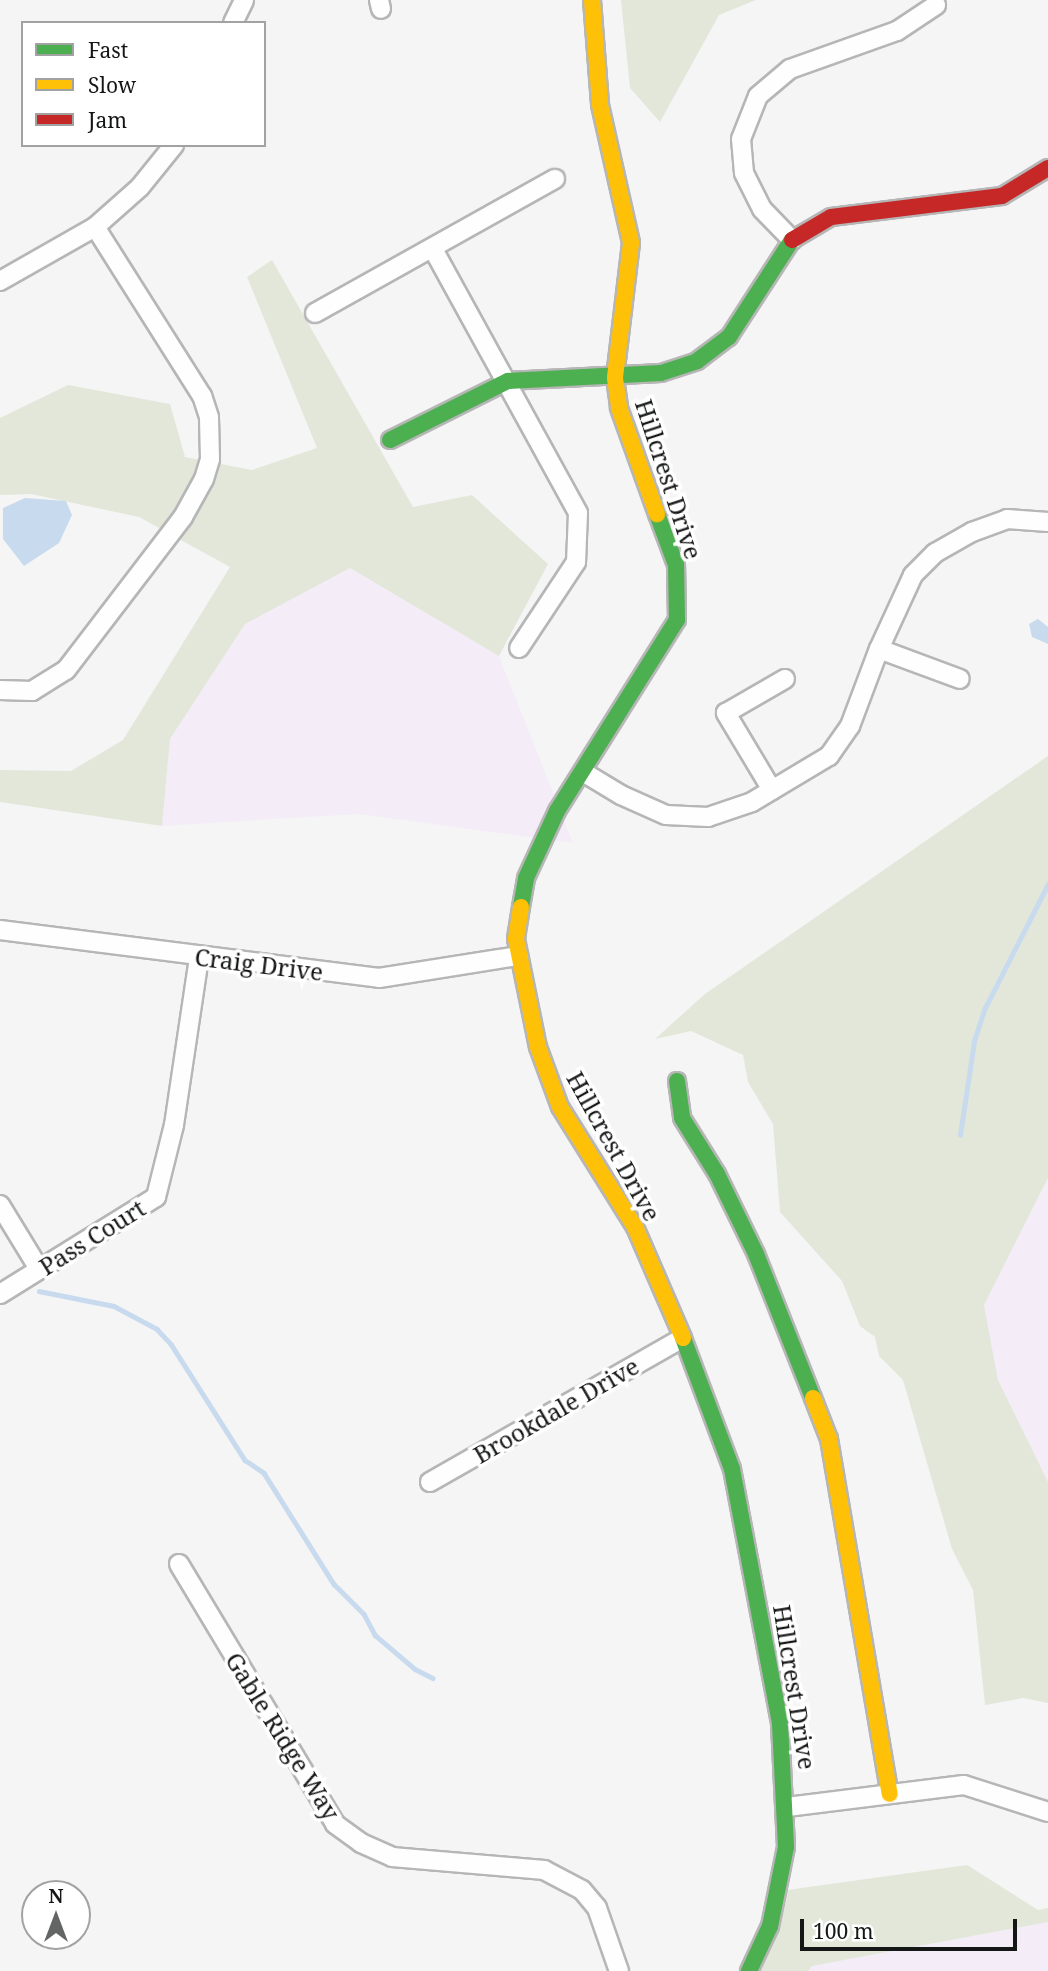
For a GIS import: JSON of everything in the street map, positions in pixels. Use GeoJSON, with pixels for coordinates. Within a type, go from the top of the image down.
{"type":"FeatureCollection","features":[{"type":"Feature","properties":{"kind":"street"},"geometry":{"type":"LineString","coordinates":[[234,21],[244,0]]}},
{"type":"Feature","properties":{"kind":"street","name":"Hillcrest Drive"},"geometry":{"type":"LineString","coordinates":[[592,0],[600,105],[631,243],[615,378],[619,408],[676,565],[677,620],[557,811],[526,878],[518,908],[517,956],[538,1048],[561,1107],[635,1227],[682,1338],[732,1469],[780,1724],[787,1807],[786,1847],[770,1926],[749,1971]]}},
{"type":"Feature","properties":{"kind":"street"},"geometry":{"type":"LineString","coordinates":[[793,240],[762,209],[744,173],[741,139],[758,96],[790,69],[897,31],[936,5]]}},
{"type":"Feature","properties":{"kind":"street"},"geometry":{"type":"LineString","coordinates":[[0,281],[95,227],[140,187],[172,147]]}},
{"type":"Feature","properties":{"kind":"street"},"geometry":{"type":"LineString","coordinates":[[390,440],[508,381],[615,378],[661,373],[697,361],[729,337],[793,240],[831,217],[1002,196],[1048,168]]}},
{"type":"Feature","properties":{"kind":"street"},"geometry":{"type":"LineString","coordinates":[[315,313],[555,179]]}},
{"type":"Feature","properties":{"kind":"street"},"geometry":{"type":"LineString","coordinates":[[0,690],[32,691],[66,670],[183,517],[205,479],[210,458],[210,426],[202,396],[95,227]]}},
{"type":"Feature","properties":{"kind":"street"},"geometry":{"type":"LineString","coordinates":[[433,249],[508,381],[578,513],[576,562],[519,648]]}},
{"type":"Feature","properties":{"kind":"street"},"geometry":{"type":"LineString","coordinates":[[583,772],[621,795],[666,815],[709,817],[772,790],[829,756],[850,726],[879,649],[913,575],[935,553],[972,532],[1007,519],[1048,522]]}},
{"type":"Feature","properties":{"kind":"street"},"geometry":{"type":"LineString","coordinates":[[879,649],[960,679]]}},
{"type":"Feature","properties":{"kind":"street"},"geometry":{"type":"LineString","coordinates":[[772,790],[726,713],[785,679]]}},
{"type":"Feature","properties":{"kind":"street","name":"Craig Drive"},"geometry":{"type":"LineString","coordinates":[[0,930],[379,978],[517,956]]}},
{"type":"Feature","properties":{"kind":"street","name":"Pass Court"},"geometry":{"type":"LineString","coordinates":[[0,1294],[156,1197],[174,1125],[199,957]]}},
{"type":"Feature","properties":{"kind":"street"},"geometry":{"type":"LineString","coordinates":[[677,1081],[682,1118],[717,1174],[756,1254],[829,1440],[890,1794]]}},
{"type":"Feature","properties":{"kind":"street"},"geometry":{"type":"LineString","coordinates":[[0,1205],[40,1269]]}},
{"type":"Feature","properties":{"kind":"street","name":"Brookdale Drive"},"geometry":{"type":"LineString","coordinates":[[430,1482],[682,1338]]}},
{"type":"Feature","properties":{"kind":"street","name":"Gable Ridge Way"},"geometry":{"type":"LineString","coordinates":[[179,1564],[335,1824],[361,1843],[392,1857],[512,1866],[554,1875],[582,1889],[597,1909],[619,1971]]}},
{"type":"Feature","properties":{"kind":"street"},"geometry":{"type":"LineString","coordinates":[[787,1807],[964,1785],[1048,1812]]}},
{"type":"Feature","properties":{"kind":"shaded area"},"geometry":{"type":"Polygon","coordinates":[[[621,0],[756,0],[719,15],[660,122],[630,88],[621,0]]]}},
{"type":"Feature","properties":{"kind":"shaded area"},"geometry":{"type":"Polygon","coordinates":[[[272,260],[413,507],[472,495],[548,564],[499,656],[350,568],[245,624],[170,739],[162,826],[0,802],[0,770],[71,771],[123,740],[230,567],[139,517],[31,494],[0,495],[0,418],[68,385],[170,404],[185,457],[252,470],[317,448],[247,277],[272,260]]]}},
{"type":"Feature","properties":{"kind":"shaded area"},"geometry":{"type":"Polygon","coordinates":[[[350,568],[499,656],[573,843],[358,814],[162,826],[170,739],[245,624],[350,568]]]}},
{"type":"Feature","properties":{"kind":"shaded area"},"geometry":{"type":"Polygon","coordinates":[[[1048,756],[1048,1178],[984,1305],[998,1380],[1048,1482],[1048,1703],[1023,1698],[985,1705],[973,1590],[952,1549],[903,1380],[879,1356],[875,1337],[860,1326],[842,1281],[780,1212],[773,1124],[748,1082],[743,1055],[691,1031],[655,1039],[705,994],[1048,756]]]}},
{"type":"Feature","properties":{"kind":"shaded area"},"geometry":{"type":"Polygon","coordinates":[[[1048,1178],[1048,1482],[998,1380],[984,1305],[1048,1178]]]}},
{"type":"Feature","properties":{"kind":"shaded area"},"geometry":{"type":"Polygon","coordinates":[[[967,1865],[1038,1910],[1048,1908],[1048,1922],[812,1966],[808,1971],[755,1971],[780,1891],[967,1865]]]}},
{"type":"Feature","properties":{"kind":"shaded area"},"geometry":{"type":"Polygon","coordinates":[[[1048,1922],[1048,1971],[808,1971],[812,1966],[1048,1922]]]}},
{"type":"Feature","properties":{"kind":"water"},"geometry":{"type":"Polygon","coordinates":[[[25,498],[66,501],[72,515],[59,543],[24,566],[3,539],[3,508],[25,498]]]}},
{"type":"Feature","properties":{"kind":"water"},"geometry":{"type":"Polygon","coordinates":[[[1038,619],[1048,627],[1048,644],[1032,637],[1029,624],[1038,619]]]}},
{"type":"Feature","properties":{"kind":"waterway"},"geometry":{"type":"LineString","coordinates":[[960,1135],[974,1041],[985,1008],[1048,884]]}},
{"type":"Feature","properties":{"kind":"waterway"},"geometry":{"type":"LineString","coordinates":[[39,1291],[114,1306],[157,1329],[171,1344],[245,1460],[264,1473],[334,1584],[364,1614],[375,1635],[415,1669],[433,1678]]}},
{"type":"Feature","properties":{"kind":"traffic: fast"},"geometry":{"type":"LineString","coordinates":[[390,440],[508,381],[661,373],[697,361],[729,337],[792,240]]}},
{"type":"Feature","properties":{"kind":"traffic: fast"},"geometry":{"type":"LineString","coordinates":[[521,907],[526,878],[557,811],[677,620],[676,565],[657,514]]}},
{"type":"Feature","properties":{"kind":"traffic: fast"},"geometry":{"type":"LineString","coordinates":[[677,1081],[682,1118],[717,1174],[756,1254],[813,1398]]}},
{"type":"Feature","properties":{"kind":"traffic: fast"},"geometry":{"type":"LineString","coordinates":[[683,1338],[732,1469],[780,1724],[786,1847],[770,1926],[749,1971]]}},
{"type":"Feature","properties":{"kind":"traffic: slow"},"geometry":{"type":"LineString","coordinates":[[592,0],[600,105],[631,243],[615,378],[619,408],[657,514]]}},
{"type":"Feature","properties":{"kind":"traffic: slow"},"geometry":{"type":"LineString","coordinates":[[521,907],[516,939],[538,1047],[560,1107],[635,1227],[683,1338]]}},
{"type":"Feature","properties":{"kind":"traffic: slow"},"geometry":{"type":"LineString","coordinates":[[813,1398],[829,1439],[890,1794]]}},
{"type":"Feature","properties":{"kind":"traffic: jam"},"geometry":{"type":"LineString","coordinates":[[792,240],[831,217],[1002,196],[1048,168]]}}]}
